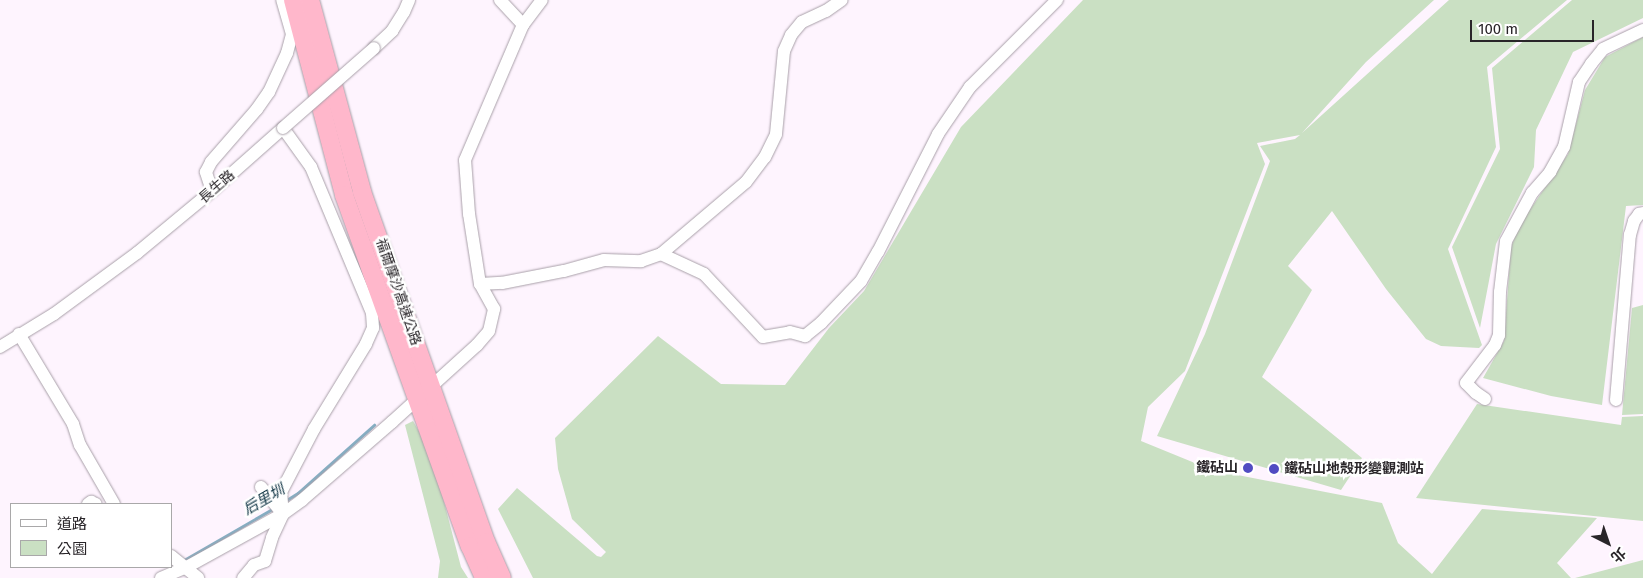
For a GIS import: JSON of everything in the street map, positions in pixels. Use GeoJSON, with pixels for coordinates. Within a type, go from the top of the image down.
{"type":"FeatureCollection","features":[{"type":"Feature","properties":{"kind":"highway","name":"福爾摩沙高速公路"},"geometry":{"type":"LineString","coordinates":[[293,0],[344,195],[470,546],[484,578]]}},
{"type":"Feature","properties":{"kind":"highway","name":"福爾摩沙高速公路"},"geometry":{"type":"LineString","coordinates":[[310,0],[362,192],[486,542],[502,578]]}},
{"type":"Feature","properties":{"kind":"street"},"geometry":{"type":"LineString","coordinates":[[212,191],[206,172],[211,162],[257,109],[269,92],[288,52],[292,34],[282,0]]}},
{"type":"Feature","properties":{"kind":"street","name":"長生路"},"geometry":{"type":"LineString","coordinates":[[0,347],[54,314],[137,253],[212,191],[392,31],[409,0]]}},
{"type":"Feature","properties":{"kind":"street"},"geometry":{"type":"LineString","coordinates":[[500,0],[523,25]]}},
{"type":"Feature","properties":{"kind":"street"},"geometry":{"type":"LineString","coordinates":[[161,578],[185,568],[283,514],[392,422],[489,331],[494,309],[480,284],[469,214],[465,160],[523,25],[542,0]]}},
{"type":"Feature","properties":{"kind":"street"},"geometry":{"type":"LineString","coordinates":[[480,284],[502,283],[564,272],[604,260],[641,261],[661,254],[746,182],[765,157],[776,134],[784,51],[791,35],[802,22],[826,11],[842,0]]}},
{"type":"Feature","properties":{"kind":"street"},"geometry":{"type":"LineString","coordinates":[[661,254],[704,274],[763,337],[790,332],[805,336],[821,323],[861,281],[878,252],[938,134],[970,87],[1057,0]]}},
{"type":"Feature","properties":{"kind":"street"},"geometry":{"type":"LineString","coordinates":[[1485,399],[1466,383],[1495,345],[1499,335],[1500,292],[1506,241],[1524,205],[1550,172],[1564,147],[1579,82],[1604,49],[1643,30]]}},
{"type":"Feature","properties":{"kind":"street"},"geometry":{"type":"LineString","coordinates":[[243,578],[254,565],[265,561],[272,538],[283,514],[281,492],[314,429],[366,344],[373,328],[372,314],[311,167],[283,128]]}},
{"type":"Feature","properties":{"kind":"street"},"geometry":{"type":"LineString","coordinates":[[1616,400],[1630,235],[1634,221],[1639,214],[1643,213]]}},
{"type":"Feature","properties":{"kind":"street"},"geometry":{"type":"LineString","coordinates":[[19,334],[73,424],[80,445],[113,503]]}},
{"type":"Feature","properties":{"kind":"street"},"geometry":{"type":"LineString","coordinates":[[261,487],[283,514]]}},
{"type":"Feature","properties":{"kind":"street"},"geometry":{"type":"LineString","coordinates":[[172,557],[198,578]]}},
{"type":"Feature","properties":{"kind":"green space"},"geometry":{"type":"Polygon","coordinates":[[[1083,0],[1434,0],[1366,62],[1302,133],[1449,0],[1567,0],[1487,67],[1496,147],[1448,249],[1482,345],[1479,348],[1441,346],[1426,339],[1386,289],[1332,211],[1288,266],[1312,290],[1262,377],[1362,458],[1341,490],[1157,436],[1205,334],[1270,161],[1260,146],[1295,139],[1300,135],[1257,143],[1265,164],[1185,371],[1148,407],[1141,441],[1212,470],[1382,503],[1398,543],[1432,574],[1482,509],[1597,518],[1557,563],[1571,578],[533,578],[498,509],[517,488],[597,556],[601,557],[606,552],[572,519],[558,469],[555,438],[658,336],[721,384],[785,385],[829,328],[864,291],[961,127],[1083,0]]]}},
{"type":"Feature","properties":{"kind":"green space"},"geometry":{"type":"Polygon","coordinates":[[[1572,0],[1643,0],[1643,18],[1573,52],[1536,130],[1534,167],[1496,244],[1480,328],[1452,247],[1500,149],[1492,68],[1572,0]]]}},
{"type":"Feature","properties":{"kind":"green space"},"geometry":{"type":"Polygon","coordinates":[[[1643,37],[1643,205],[1626,206],[1602,405],[1551,396],[1483,378],[1504,341],[1511,247],[1520,224],[1568,154],[1585,90],[1605,57],[1643,37]]]}},
{"type":"Feature","properties":{"kind":"green space"},"geometry":{"type":"Polygon","coordinates":[[[1643,305],[1643,414],[1622,415],[1632,308],[1643,305]]]}},
{"type":"Feature","properties":{"kind":"green space"},"geometry":{"type":"Polygon","coordinates":[[[1477,404],[1621,425],[1622,417],[1643,416],[1643,521],[1416,498],[1477,404]]]}},
{"type":"Feature","properties":{"kind":"green space"},"geometry":{"type":"Polygon","coordinates":[[[413,421],[431,452],[461,567],[468,578],[438,578],[440,561],[405,425],[413,421]]]}},
{"type":"Feature","properties":{"kind":"green space"},"geometry":{"type":"Polygon","coordinates":[[[1643,560],[1643,578],[1575,578],[1643,560]]]}},
{"type":"Feature","properties":{"kind":"waterway","name":"后里圳"},"geometry":{"type":"LineString","coordinates":[[285,501],[298,493],[374,425]]}},
{"type":"Feature","properties":{"kind":"waterway","name":"后里圳"},"geometry":{"type":"LineString","coordinates":[[184,560],[274,508]]}},
{"type":"Feature","properties":{"kind":"place","name":"鐵砧山"},"geometry":{"type":"Point","coordinates":[1248,468]}},
{"type":"Feature","properties":{"kind":"place","name":"鐵砧山地殼形變觀測站"},"geometry":{"type":"Point","coordinates":[1274,469]}}]}
